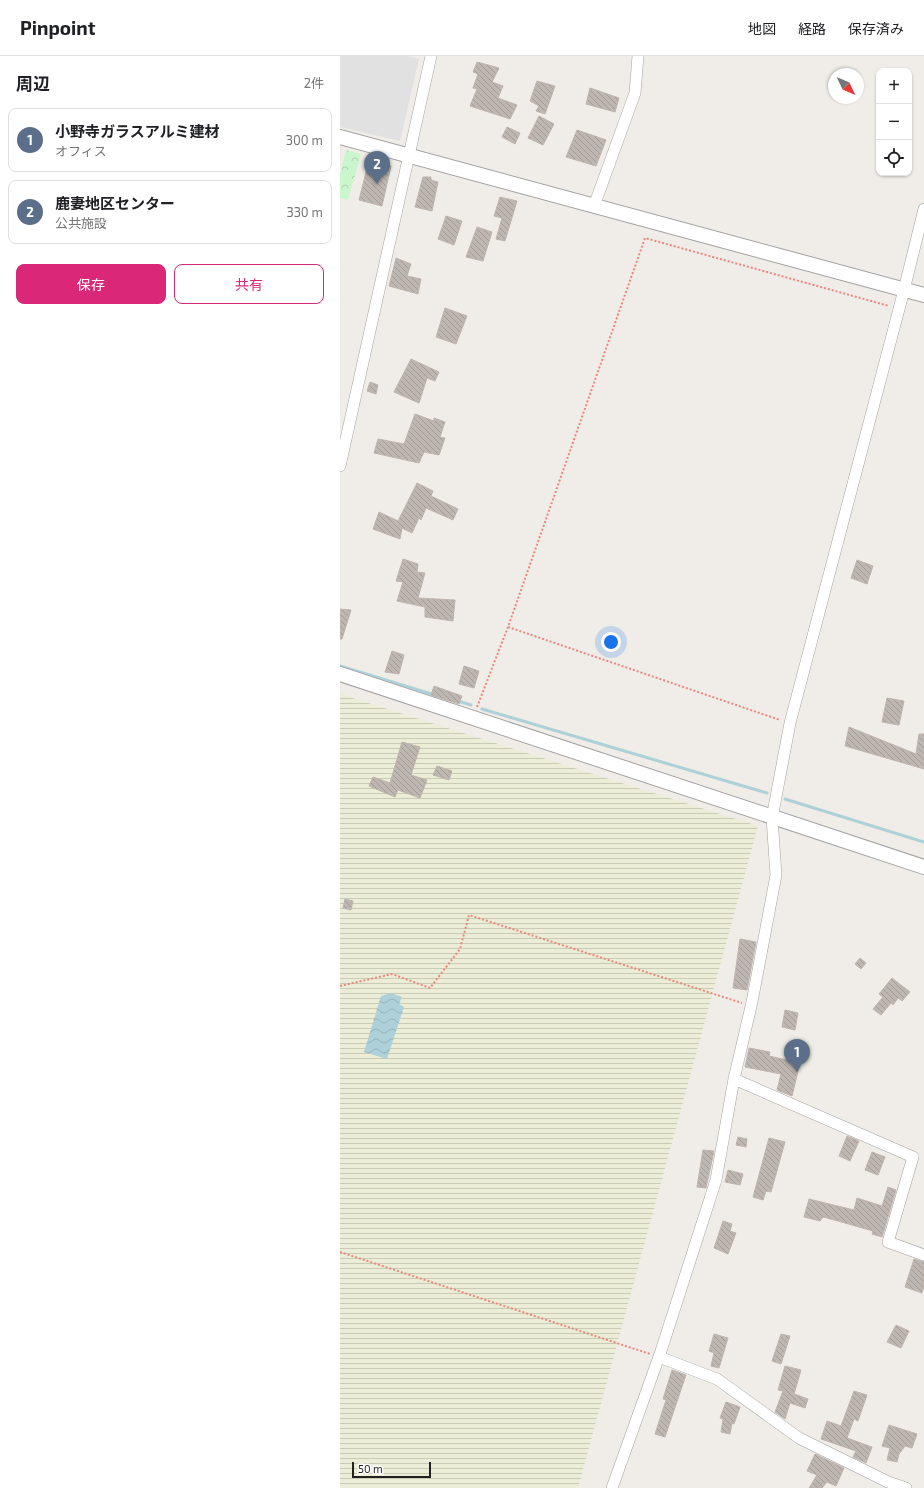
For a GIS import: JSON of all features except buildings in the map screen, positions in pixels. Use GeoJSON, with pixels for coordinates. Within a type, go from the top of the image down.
{"type":"FeatureCollection","features":[{"type":"Feature","properties":{"kind":"street"},"geometry":{"type":"LineString","coordinates":[[340,466],[431,56]]}},
{"type":"Feature","properties":{"kind":"street"},"geometry":{"type":"LineString","coordinates":[[594,206],[635,93],[638,56]]}},
{"type":"Feature","properties":{"kind":"street"},"geometry":{"type":"LineString","coordinates":[[340,136],[924,295]]}},
{"type":"Feature","properties":{"kind":"street"},"geometry":{"type":"LineString","coordinates":[[612,1488],[659,1357],[716,1180],[734,1079],[751,1006],[776,875],[772,818],[790,723],[904,290],[924,208]]}},
{"type":"Feature","properties":{"kind":"street"},"geometry":{"type":"LineString","coordinates":[[340,674],[924,868]]}},
{"type":"Feature","properties":{"kind":"street"},"geometry":{"type":"LineString","coordinates":[[734,1079],[913,1157],[888,1242],[924,1255]]}},
{"type":"Feature","properties":{"kind":"street"},"geometry":{"type":"LineString","coordinates":[[659,1357],[717,1379],[799,1438],[888,1482],[906,1488]]}},
{"type":"Feature","properties":{"kind":"path"},"geometry":{"type":"LineString","coordinates":[[472,717],[508,628],[645,238],[899,309]]}},
{"type":"Feature","properties":{"kind":"path"},"geometry":{"type":"LineString","coordinates":[[508,628],[790,723]]}},
{"type":"Feature","properties":{"kind":"path"},"geometry":{"type":"LineString","coordinates":[[340,986],[392,974],[430,988],[460,949],[469,915],[751,1006]]}},
{"type":"Feature","properties":{"kind":"path"},"geometry":{"type":"LineString","coordinates":[[340,1252],[659,1357]]}},
{"type":"Feature","properties":{"kind":"green space"},"geometry":{"type":"Polygon","coordinates":[[[346,150],[361,154],[348,200],[340,198],[340,175],[346,150]]]}},
{"type":"Feature","properties":{"kind":"green space"},"geometry":{"type":"Polygon","coordinates":[[[340,694],[758,826],[578,1488],[340,1488],[340,694]]]}},
{"type":"Feature","properties":{"kind":"shaded area"},"geometry":{"type":"Polygon","coordinates":[[[340,56],[408,56],[419,59],[400,141],[340,127],[340,56]]]}},
{"type":"Feature","properties":{"kind":"water"},"geometry":{"type":"Polygon","coordinates":[[[391,993],[402,997],[399,1004],[404,1007],[387,1059],[364,1052],[381,996],[391,993]]]}},
{"type":"Feature","properties":{"kind":"waterway"},"geometry":{"type":"LineString","coordinates":[[340,666],[435,695]]}},
{"type":"Feature","properties":{"kind":"waterway"},"geometry":{"type":"LineString","coordinates":[[458,701],[471,705]]}},
{"type":"Feature","properties":{"kind":"waterway"},"geometry":{"type":"LineString","coordinates":[[482,709],[767,793]]}},
{"type":"Feature","properties":{"kind":"waterway"},"geometry":{"type":"LineString","coordinates":[[785,799],[924,842]]}},
{"type":"Feature","properties":{"kind":"place","name":"鹿妻地区センター"},"geometry":{"type":"Point","coordinates":[377,184]}},
{"type":"Feature","properties":{"kind":"place","name":"小野寺ガラスアルミ建材"},"geometry":{"type":"Point","coordinates":[797,1072]}}]}
